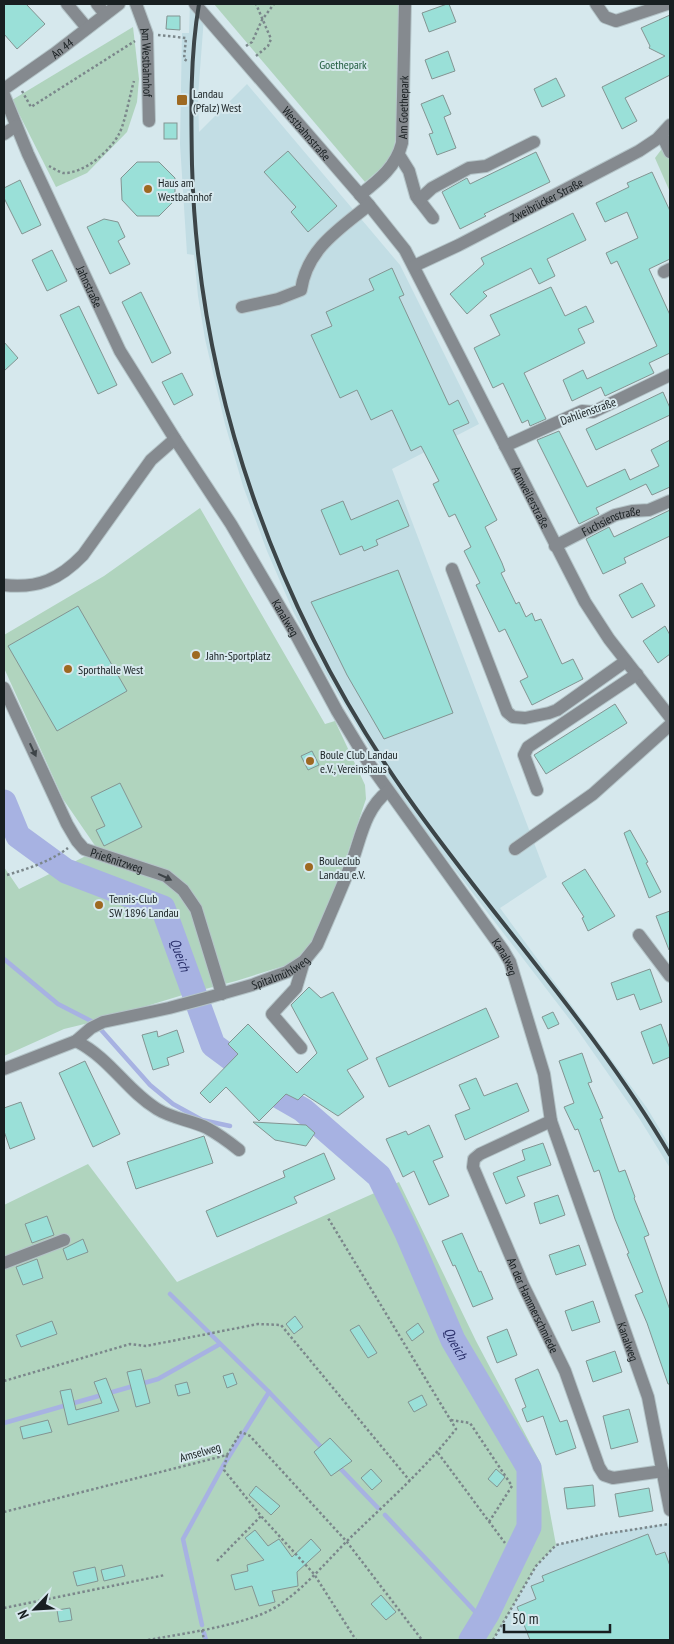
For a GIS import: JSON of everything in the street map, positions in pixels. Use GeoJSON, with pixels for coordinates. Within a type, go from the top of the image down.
{"type":"FeatureCollection","features":[{"type":"Feature","properties":{"kind":"street"},"geometry":{"type":"LineString","coordinates":[[67,4],[87,28]]}},
{"type":"Feature","properties":{"kind":"street","name":"An 44"},"geometry":{"type":"LineString","coordinates":[[4,89],[87,28],[101,9],[119,4]]}},
{"type":"Feature","properties":{"kind":"street","name":"Am Westbahnhof"},"geometry":{"type":"LineString","coordinates":[[136,4],[147,34],[149,121]]}},
{"type":"Feature","properties":{"kind":"street","name":"Westbahnstraße"},"geometry":{"type":"LineString","coordinates":[[195,4],[369,205],[396,238],[414,266]]}},
{"type":"Feature","properties":{"kind":"street","name":"Am Goethepark"},"geometry":{"type":"LineString","coordinates":[[360,195],[389,170],[399,154],[402,143],[405,4]]}},
{"type":"Feature","properties":{"kind":"street"},"geometry":{"type":"LineString","coordinates":[[596,4],[605,17],[616,21],[666,4]]}},
{"type":"Feature","properties":{"kind":"street","name":"Jahnstraße"},"geometry":{"type":"LineString","coordinates":[[4,95],[16,126],[120,351],[196,469]]}},
{"type":"Feature","properties":{"kind":"street","name":"Zweibrücker Straße"},"geometry":{"type":"LineString","coordinates":[[414,266],[631,156],[652,143],[670,125]]}},
{"type":"Feature","properties":{"kind":"street"},"geometry":{"type":"LineString","coordinates":[[4,134],[16,126]]}},
{"type":"Feature","properties":{"kind":"street"},"geometry":{"type":"LineString","coordinates":[[662,135],[670,152]]}},
{"type":"Feature","properties":{"kind":"street"},"geometry":{"type":"LineString","coordinates":[[419,200],[432,188],[469,168],[486,166],[534,142]]}},
{"type":"Feature","properties":{"kind":"street"},"geometry":{"type":"LineString","coordinates":[[399,154],[410,171],[416,196],[433,218]]}},
{"type":"Feature","properties":{"kind":"street"},"geometry":{"type":"LineString","coordinates":[[242,308],[278,299],[301,290],[307,267],[318,249],[369,205]]}},
{"type":"Feature","properties":{"kind":"street","name":"Annweilerstraße"},"geometry":{"type":"LineString","coordinates":[[414,266],[585,602],[626,661],[670,717]]}},
{"type":"Feature","properties":{"kind":"street","name":"Dahlienstraße"},"geometry":{"type":"LineString","coordinates":[[505,446],[582,411],[593,412],[670,375]]}},
{"type":"Feature","properties":{"kind":"street"},"geometry":{"type":"LineString","coordinates":[[4,585],[40,584],[66,572],[84,555],[151,460],[175,438]]}},
{"type":"Feature","properties":{"kind":"street","name":"Kanalweg"},"geometry":{"type":"LineString","coordinates":[[196,469],[264,578],[337,711],[388,792],[478,912],[510,962],[544,1074],[551,1121],[648,1397],[670,1510]]}},
{"type":"Feature","properties":{"kind":"street","name":"Fuchsienstraße"},"geometry":{"type":"LineString","coordinates":[[555,546],[615,515],[649,510],[670,501]]}},
{"type":"Feature","properties":{"kind":"street"},"geometry":{"type":"LineString","coordinates":[[452,569],[507,712],[513,717],[525,718],[557,710],[626,661]]}},
{"type":"Feature","properties":{"kind":"street"},"geometry":{"type":"LineString","coordinates":[[537,790],[524,755],[528,747],[637,674]]}},
{"type":"Feature","properties":{"kind":"street","name":"Prießnitzweg"},"geometry":{"type":"LineString","coordinates":[[4,688],[67,824],[84,849],[166,876],[183,890],[190,899],[196,909],[216,995]]}},
{"type":"Feature","properties":{"kind":"street"},"geometry":{"type":"LineString","coordinates":[[515,849],[593,794],[670,725]]}},
{"type":"Feature","properties":{"kind":"street","name":"Spitalmühlweg"},"geometry":{"type":"LineString","coordinates":[[4,1069],[76,1041],[90,1028],[114,1019],[216,995],[287,972],[304,961],[317,945],[352,862],[368,815],[376,802],[388,792]]}},
{"type":"Feature","properties":{"kind":"street"},"geometry":{"type":"LineString","coordinates":[[639,935],[670,976]]}},
{"type":"Feature","properties":{"kind":"street"},"geometry":{"type":"LineString","coordinates":[[301,1048],[272,1014],[296,988],[304,961]]}},
{"type":"Feature","properties":{"kind":"street"},"geometry":{"type":"LineString","coordinates":[[76,1041],[90,1048],[107,1062],[144,1100],[158,1110],[169,1116],[206,1128],[239,1150]]}},
{"type":"Feature","properties":{"kind":"street","name":"An der Hammerschmiede"},"geometry":{"type":"LineString","coordinates":[[551,1121],[480,1154],[474,1159],[473,1167],[523,1285],[565,1371],[599,1467],[604,1475],[614,1478],[663,1471]]}},
{"type":"Feature","properties":{"kind":"street"},"geometry":{"type":"LineString","coordinates":[[4,1263],[64,1240]]}},
{"type":"Feature","properties":{"kind":"path"},"geometry":{"type":"LineString","coordinates":[[247,63],[270,43],[271,39],[256,4]]}},
{"type":"Feature","properties":{"kind":"path"},"geometry":{"type":"LineString","coordinates":[[237,52],[252,42],[262,20],[274,4]]}},
{"type":"Feature","properties":{"kind":"path"},"geometry":{"type":"LineString","coordinates":[[24,95],[31,107],[147,34],[186,38],[184,59],[187,61]]}},
{"type":"Feature","properties":{"kind":"path"},"geometry":{"type":"LineString","coordinates":[[45,164],[62,173],[75,171],[89,166],[105,152],[120,133],[136,74]]}},
{"type":"Feature","properties":{"kind":"path"},"geometry":{"type":"LineString","coordinates":[[8,875],[41,865],[58,856]]}},
{"type":"Feature","properties":{"kind":"path"},"geometry":{"type":"LineString","coordinates":[[148,1640],[227,1625],[263,1614],[281,1604],[438,1453],[456,1429],[328,1218]]}},
{"type":"Feature","properties":{"kind":"path"},"geometry":{"type":"LineString","coordinates":[[4,1382],[130,1344],[146,1346],[258,1324],[281,1325],[410,1481]]}},
{"type":"Feature","properties":{"kind":"path"},"geometry":{"type":"LineString","coordinates":[[451,1420],[470,1423],[512,1486],[489,1522]]}},
{"type":"Feature","properties":{"kind":"path","name":"Amselweg"},"geometry":{"type":"LineString","coordinates":[[4,1512],[227,1456],[241,1432],[250,1436],[347,1542],[422,1640]]}},
{"type":"Feature","properties":{"kind":"path"},"geometry":{"type":"LineString","coordinates":[[438,1453],[504,1543]]}},
{"type":"Feature","properties":{"kind":"path"},"geometry":{"type":"LineString","coordinates":[[227,1456],[224,1470],[261,1516],[314,1574],[356,1640]]}},
{"type":"Feature","properties":{"kind":"path"},"geometry":{"type":"LineString","coordinates":[[217,1561],[261,1516]]}},
{"type":"Feature","properties":{"kind":"path"},"geometry":{"type":"LineString","coordinates":[[492,1640],[536,1566],[556,1545],[604,1534],[670,1523]]}},
{"type":"Feature","properties":{"kind":"path"},"geometry":{"type":"LineString","coordinates":[[4,1608],[165,1575]]}},
{"type":"Feature","properties":{"kind":"path"},"geometry":{"type":"LineString","coordinates":[[202,1630],[204,1640]]}},
{"type":"Feature","properties":{"kind":"shaded area"},"geometry":{"type":"Polygon","coordinates":[[[190,4],[205,4],[198,96],[199,132],[247,84],[400,265],[479,424],[392,469],[547,877],[500,908],[647,1108],[670,1146],[670,1168],[639,1118],[574,1025],[422,827],[390,781],[321,666],[293,611],[267,551],[243,486],[225,424],[205,339],[194,255],[187,254],[180,144],[182,33],[189,33],[190,4]]]}},
{"type":"Feature","properties":{"kind":"shaded area"},"geometry":{"type":"Polygon","coordinates":[[[670,1523],[670,1640],[493,1640],[536,1566],[556,1545],[604,1534],[670,1523]]]}},
{"type":"Feature","properties":{"kind":"green space","name":"Goethepark"},"geometry":{"type":"Polygon","coordinates":[[[214,4],[405,4],[403,72],[394,150],[385,165],[365,182],[214,4]]]}},
{"type":"Feature","properties":{"kind":"green space"},"geometry":{"type":"Polygon","coordinates":[[[133,27],[139,79],[137,102],[127,132],[87,173],[56,187],[12,100],[133,27]]]}},
{"type":"Feature","properties":{"kind":"green space"},"geometry":{"type":"Polygon","coordinates":[[[670,138],[670,192],[655,158],[670,138]]]}},
{"type":"Feature","properties":{"kind":"green space"},"geometry":{"type":"Polygon","coordinates":[[[200,508],[325,724],[335,721],[365,785],[366,799],[328,911],[310,952],[287,965],[101,1020],[64,1029],[4,1056],[4,867],[19,889],[98,850],[63,799],[4,668],[4,635],[104,576],[200,508]]]}},
{"type":"Feature","properties":{"kind":"green space"},"geometry":{"type":"Polygon","coordinates":[[[88,1164],[177,1282],[399,1182],[476,1341],[541,1464],[556,1545],[536,1566],[493,1640],[4,1640],[4,1205],[88,1164]]]}},
{"type":"Feature","properties":{"kind":"building"},"geometry":{"type":"Polygon","coordinates":[[[4,4],[26,4],[45,24],[17,49],[4,34],[4,4]]]}},
{"type":"Feature","properties":{"kind":"building"},"geometry":{"type":"Polygon","coordinates":[[[449,4],[456,22],[429,32],[422,13],[449,4]]]}},
{"type":"Feature","properties":{"kind":"building"},"geometry":{"type":"Polygon","coordinates":[[[670,15],[670,75],[625,98],[637,121],[622,129],[602,87],[665,56],[649,48],[650,46],[641,28],[670,15]]]}},
{"type":"Feature","properties":{"kind":"building"},"geometry":{"type":"Polygon","coordinates":[[[167,16],[180,16],[180,30],[166,29],[167,16]]]}},
{"type":"Feature","properties":{"kind":"building"},"geometry":{"type":"Polygon","coordinates":[[[448,51],[455,71],[432,79],[425,60],[448,51]]]}},
{"type":"Feature","properties":{"kind":"building"},"geometry":{"type":"Polygon","coordinates":[[[556,78],[565,96],[542,107],[534,89],[556,78]]]}},
{"type":"Feature","properties":{"kind":"building"},"geometry":{"type":"Polygon","coordinates":[[[443,95],[451,114],[444,117],[456,148],[437,155],[429,134],[433,133],[421,104],[443,95]]]}},
{"type":"Feature","properties":{"kind":"building"},"geometry":{"type":"Polygon","coordinates":[[[164,123],[177,123],[177,139],[164,139],[164,123]]]}},
{"type":"Feature","properties":{"kind":"building"},"geometry":{"type":"Polygon","coordinates":[[[288,151],[337,206],[308,232],[291,212],[296,207],[264,172],[288,151]]]}},
{"type":"Feature","properties":{"kind":"building"},"geometry":{"type":"Polygon","coordinates":[[[536,152],[550,182],[484,214],[486,216],[460,229],[442,192],[467,178],[470,184],[536,152]]]}},
{"type":"Feature","properties":{"kind":"building","name":"Haus am Westbahnhof"},"geometry":{"type":"Polygon","coordinates":[[[137,162],[159,162],[175,178],[175,200],[159,216],[137,216],[122,200],[121,178],[137,162]]]}},
{"type":"Feature","properties":{"kind":"building"},"geometry":{"type":"Polygon","coordinates":[[[652,172],[670,211],[670,259],[649,269],[670,315],[670,353],[649,363],[654,373],[605,396],[601,387],[572,401],[563,380],[583,370],[587,379],[657,346],[617,261],[611,264],[606,253],[638,238],[627,212],[605,222],[596,203],[629,187],[627,183],[652,172]]]}},
{"type":"Feature","properties":{"kind":"building"},"geometry":{"type":"Polygon","coordinates":[[[20,180],[41,225],[22,234],[4,198],[4,188],[20,180]]]}},
{"type":"Feature","properties":{"kind":"building"},"geometry":{"type":"Polygon","coordinates":[[[573,213],[586,240],[547,259],[555,276],[539,284],[531,268],[483,292],[487,296],[467,314],[450,294],[484,264],[481,258],[573,213]]]}},
{"type":"Feature","properties":{"kind":"building"},"geometry":{"type":"Polygon","coordinates":[[[104,219],[118,222],[125,237],[118,241],[130,264],[110,274],[87,227],[104,219]]]}},
{"type":"Feature","properties":{"kind":"building"},"geometry":{"type":"Polygon","coordinates":[[[52,250],[67,281],[47,291],[32,260],[52,250]]]}},
{"type":"Feature","properties":{"kind":"building"},"geometry":{"type":"Polygon","coordinates":[[[392,268],[404,295],[399,297],[449,405],[458,400],[469,423],[453,430],[497,520],[485,527],[505,571],[501,573],[516,604],[519,602],[526,617],[532,613],[535,621],[541,619],[562,664],[573,659],[583,679],[532,705],[520,681],[528,677],[505,629],[499,632],[476,585],[480,583],[464,551],[471,547],[455,514],[449,517],[433,484],[439,481],[421,446],[411,451],[392,410],[371,420],[357,390],[340,398],[311,335],[332,326],[326,312],[374,290],[369,279],[392,268]]]}},
{"type":"Feature","properties":{"kind":"building"},"geometry":{"type":"Polygon","coordinates":[[[551,287],[565,316],[586,306],[594,322],[578,329],[585,343],[524,373],[546,419],[530,426],[528,420],[522,423],[503,383],[493,388],[474,348],[500,335],[490,315],[551,287]]]}},
{"type":"Feature","properties":{"kind":"building"},"geometry":{"type":"Polygon","coordinates":[[[141,292],[171,353],[152,363],[122,302],[141,292]]]}},
{"type":"Feature","properties":{"kind":"building"},"geometry":{"type":"Polygon","coordinates":[[[79,306],[117,385],[98,394],[60,315],[79,306]]]}},
{"type":"Feature","properties":{"kind":"building"},"geometry":{"type":"Polygon","coordinates":[[[4,342],[18,358],[4,371],[4,342]]]}},
{"type":"Feature","properties":{"kind":"building"},"geometry":{"type":"Polygon","coordinates":[[[182,373],[193,395],[174,405],[162,382],[182,373]]]}},
{"type":"Feature","properties":{"kind":"building"},"geometry":{"type":"Polygon","coordinates":[[[663,392],[670,408],[670,415],[596,450],[586,429],[663,392]]]}},
{"type":"Feature","properties":{"kind":"building"},"geometry":{"type":"Polygon","coordinates":[[[559,431],[587,487],[625,469],[630,480],[659,466],[651,450],[670,440],[670,487],[652,495],[646,484],[596,508],[599,514],[579,524],[537,440],[559,431]]]}},
{"type":"Feature","properties":{"kind":"building"},"geometry":{"type":"Polygon","coordinates":[[[398,500],[409,526],[376,540],[378,545],[364,551],[362,546],[340,555],[321,510],[343,501],[351,520],[398,500]]]}},
{"type":"Feature","properties":{"kind":"building"},"geometry":{"type":"Polygon","coordinates":[[[670,510],[670,536],[624,558],[626,563],[603,574],[586,539],[609,527],[614,537],[670,510]]]}},
{"type":"Feature","properties":{"kind":"building"},"geometry":{"type":"Polygon","coordinates":[[[398,570],[453,713],[384,739],[347,675],[311,602],[398,570]]]}},
{"type":"Feature","properties":{"kind":"building"},"geometry":{"type":"Polygon","coordinates":[[[642,583],[655,606],[632,618],[619,595],[642,583]]]}},
{"type":"Feature","properties":{"kind":"building","name":"Sporthalle West"},"geometry":{"type":"Polygon","coordinates":[[[78,606],[127,691],[57,731],[8,646],[78,606]]]}},
{"type":"Feature","properties":{"kind":"building"},"geometry":{"type":"Polygon","coordinates":[[[665,626],[670,635],[670,654],[658,663],[643,641],[665,626]]]}},
{"type":"Feature","properties":{"kind":"building"},"geometry":{"type":"Polygon","coordinates":[[[615,704],[627,723],[546,774],[534,755],[615,704]]]}},
{"type":"Feature","properties":{"kind":"building","name":"Boule Club Landau e.V., Vereinshaus"},"geometry":{"type":"Polygon","coordinates":[[[312,751],[319,765],[308,770],[301,756],[312,751]]]}},
{"type":"Feature","properties":{"kind":"building"},"geometry":{"type":"Polygon","coordinates":[[[120,783],[142,827],[104,846],[96,830],[105,826],[91,797],[120,783]]]}},
{"type":"Feature","properties":{"kind":"building"},"geometry":{"type":"Polygon","coordinates":[[[630,830],[648,862],[646,863],[661,892],[649,898],[624,833],[630,830]]]}},
{"type":"Feature","properties":{"kind":"building"},"geometry":{"type":"Polygon","coordinates":[[[585,869],[615,916],[588,931],[582,918],[584,917],[562,883],[585,869]]]}},
{"type":"Feature","properties":{"kind":"building"},"geometry":{"type":"Polygon","coordinates":[[[670,911],[670,949],[669,950],[656,916],[670,911]]]}},
{"type":"Feature","properties":{"kind":"building"},"geometry":{"type":"Polygon","coordinates":[[[650,969],[662,1002],[640,1010],[634,994],[617,1000],[611,983],[650,969]]]}},
{"type":"Feature","properties":{"kind":"building"},"geometry":{"type":"Polygon","coordinates":[[[309,987],[321,998],[333,992],[368,1059],[347,1070],[364,1097],[338,1116],[304,1094],[298,1100],[286,1094],[259,1121],[226,1087],[210,1103],[200,1093],[238,1054],[228,1044],[248,1024],[297,1073],[317,1053],[291,1005],[309,987]]]}},
{"type":"Feature","properties":{"kind":"building"},"geometry":{"type":"Polygon","coordinates":[[[486,1008],[499,1037],[389,1087],[376,1058],[486,1008]]]}},
{"type":"Feature","properties":{"kind":"building"},"geometry":{"type":"Polygon","coordinates":[[[553,1012],[559,1024],[548,1029],[542,1017],[553,1012]]]}},
{"type":"Feature","properties":{"kind":"building"},"geometry":{"type":"Polygon","coordinates":[[[661,1024],[670,1049],[670,1057],[653,1064],[641,1032],[661,1024]]]}},
{"type":"Feature","properties":{"kind":"building"},"geometry":{"type":"Polygon","coordinates":[[[177,1030],[184,1052],[167,1058],[169,1065],[153,1070],[142,1035],[157,1031],[158,1037],[177,1030]]]}},
{"type":"Feature","properties":{"kind":"building"},"geometry":{"type":"Polygon","coordinates":[[[582,1053],[592,1082],[588,1083],[603,1118],[600,1119],[619,1172],[625,1170],[649,1235],[644,1237],[670,1310],[670,1384],[668,1384],[647,1323],[635,1295],[643,1292],[627,1254],[629,1253],[615,1219],[599,1170],[594,1172],[578,1129],[575,1130],[564,1107],[574,1103],[559,1061],[582,1053]]]}},
{"type":"Feature","properties":{"kind":"building"},"geometry":{"type":"Polygon","coordinates":[[[85,1061],[120,1134],[93,1147],[59,1073],[85,1061]]]}},
{"type":"Feature","properties":{"kind":"building"},"geometry":{"type":"Polygon","coordinates":[[[476,1078],[484,1096],[517,1083],[529,1111],[465,1140],[455,1115],[470,1109],[459,1085],[476,1078]]]}},
{"type":"Feature","properties":{"kind":"building"},"geometry":{"type":"Polygon","coordinates":[[[21,1102],[35,1139],[10,1149],[4,1131],[4,1108],[21,1102]]]}},
{"type":"Feature","properties":{"kind":"building"},"geometry":{"type":"Polygon","coordinates":[[[253,1122],[306,1125],[315,1133],[306,1146],[275,1140],[253,1122]]]}},
{"type":"Feature","properties":{"kind":"building"},"geometry":{"type":"Polygon","coordinates":[[[429,1125],[443,1157],[433,1161],[449,1196],[429,1205],[414,1171],[403,1177],[386,1139],[406,1131],[408,1135],[429,1125]]]}},
{"type":"Feature","properties":{"kind":"building"},"geometry":{"type":"Polygon","coordinates":[[[204,1136],[213,1163],[136,1189],[127,1162],[204,1136]]]}},
{"type":"Feature","properties":{"kind":"building"},"geometry":{"type":"Polygon","coordinates":[[[543,1143],[551,1165],[517,1177],[525,1196],[506,1204],[493,1173],[525,1160],[522,1150],[543,1143]]]}},
{"type":"Feature","properties":{"kind":"building"},"geometry":{"type":"Polygon","coordinates":[[[324,1153],[335,1179],[294,1197],[297,1203],[217,1237],[206,1211],[285,1177],[283,1171],[324,1153]]]}},
{"type":"Feature","properties":{"kind":"building"},"geometry":{"type":"Polygon","coordinates":[[[558,1195],[565,1215],[540,1224],[534,1203],[558,1195]]]}},
{"type":"Feature","properties":{"kind":"building"},"geometry":{"type":"Polygon","coordinates":[[[47,1216],[54,1235],[32,1243],[25,1224],[47,1216]]]}},
{"type":"Feature","properties":{"kind":"building"},"geometry":{"type":"Polygon","coordinates":[[[462,1233],[493,1299],[473,1307],[455,1265],[453,1266],[442,1241],[462,1233]]]}},
{"type":"Feature","properties":{"kind":"building"},"geometry":{"type":"Polygon","coordinates":[[[83,1239],[88,1252],[67,1260],[63,1249],[83,1239]]]}},
{"type":"Feature","properties":{"kind":"building"},"geometry":{"type":"Polygon","coordinates":[[[579,1245],[586,1265],[556,1275],[549,1255],[579,1245]]]}},
{"type":"Feature","properties":{"kind":"building"},"geometry":{"type":"Polygon","coordinates":[[[37,1259],[43,1278],[23,1285],[16,1267],[37,1259]]]}},
{"type":"Feature","properties":{"kind":"building"},"geometry":{"type":"Polygon","coordinates":[[[593,1301],[600,1322],[572,1331],[565,1311],[593,1301]]]}},
{"type":"Feature","properties":{"kind":"building"},"geometry":{"type":"Polygon","coordinates":[[[295,1316],[303,1327],[294,1334],[286,1324],[295,1316]]]}},
{"type":"Feature","properties":{"kind":"building"},"geometry":{"type":"Polygon","coordinates":[[[52,1321],[57,1334],[21,1347],[16,1335],[52,1321]]]}},
{"type":"Feature","properties":{"kind":"building"},"geometry":{"type":"Polygon","coordinates":[[[418,1323],[424,1332],[412,1341],[406,1332],[418,1323]]]}},
{"type":"Feature","properties":{"kind":"building"},"geometry":{"type":"Polygon","coordinates":[[[359,1325],[377,1353],[368,1358],[350,1330],[359,1325]]]}},
{"type":"Feature","properties":{"kind":"building"},"geometry":{"type":"Polygon","coordinates":[[[507,1329],[517,1355],[497,1363],[487,1337],[507,1329]]]}},
{"type":"Feature","properties":{"kind":"building"},"geometry":{"type":"Polygon","coordinates":[[[615,1351],[622,1372],[593,1382],[586,1361],[615,1351]]]}},
{"type":"Feature","properties":{"kind":"building"},"geometry":{"type":"Polygon","coordinates":[[[141,1369],[150,1403],[136,1407],[127,1372],[141,1369]]]}},
{"type":"Feature","properties":{"kind":"building"},"geometry":{"type":"Polygon","coordinates":[[[538,1369],[560,1422],[567,1420],[576,1448],[556,1455],[543,1416],[527,1422],[522,1409],[526,1407],[515,1379],[538,1369]]]}},
{"type":"Feature","properties":{"kind":"building"},"geometry":{"type":"Polygon","coordinates":[[[233,1373],[237,1384],[227,1388],[223,1376],[233,1373]]]}},
{"type":"Feature","properties":{"kind":"building"},"geometry":{"type":"Polygon","coordinates":[[[106,1378],[119,1411],[68,1425],[60,1391],[71,1389],[76,1410],[102,1403],[94,1382],[106,1378]]]}},
{"type":"Feature","properties":{"kind":"building"},"geometry":{"type":"Polygon","coordinates":[[[187,1382],[190,1393],[178,1396],[175,1385],[187,1382]]]}},
{"type":"Feature","properties":{"kind":"building"},"geometry":{"type":"Polygon","coordinates":[[[422,1395],[427,1405],[414,1412],[408,1402],[422,1395]]]}},
{"type":"Feature","properties":{"kind":"building"},"geometry":{"type":"Polygon","coordinates":[[[629,1409],[638,1442],[611,1449],[603,1416],[629,1409]]]}},
{"type":"Feature","properties":{"kind":"building"},"geometry":{"type":"Polygon","coordinates":[[[48,1420],[52,1432],[23,1439],[20,1427],[48,1420]]]}},
{"type":"Feature","properties":{"kind":"building"},"geometry":{"type":"Polygon","coordinates":[[[330,1438],[352,1461],[331,1476],[314,1452],[330,1438]]]}},
{"type":"Feature","properties":{"kind":"building"},"geometry":{"type":"Polygon","coordinates":[[[371,1469],[382,1481],[372,1490],[361,1478],[371,1469]]]}},
{"type":"Feature","properties":{"kind":"building"},"geometry":{"type":"Polygon","coordinates":[[[496,1469],[505,1477],[497,1487],[488,1479],[496,1469]]]}},
{"type":"Feature","properties":{"kind":"building"},"geometry":{"type":"Polygon","coordinates":[[[593,1485],[595,1506],[567,1509],[564,1488],[593,1485]]]}},
{"type":"Feature","properties":{"kind":"building"},"geometry":{"type":"Polygon","coordinates":[[[256,1486],[280,1506],[271,1515],[249,1495],[256,1486]]]}},
{"type":"Feature","properties":{"kind":"building"},"geometry":{"type":"Polygon","coordinates":[[[649,1488],[653,1511],[619,1517],[615,1494],[649,1488]]]}},
{"type":"Feature","properties":{"kind":"building"},"geometry":{"type":"Polygon","coordinates":[[[255,1530],[268,1546],[279,1539],[292,1557],[311,1539],[321,1550],[297,1572],[298,1586],[272,1591],[275,1602],[259,1606],[252,1586],[235,1590],[231,1575],[248,1571],[247,1565],[264,1560],[245,1538],[255,1530]]]}},
{"type":"Feature","properties":{"kind":"building"},"geometry":{"type":"Polygon","coordinates":[[[648,1534],[656,1555],[665,1552],[670,1566],[670,1640],[530,1640],[517,1607],[536,1599],[531,1586],[544,1581],[542,1576],[648,1534]]]}},
{"type":"Feature","properties":{"kind":"building"},"geometry":{"type":"Polygon","coordinates":[[[122,1565],[125,1576],[104,1581],[101,1570],[122,1565]]]}},
{"type":"Feature","properties":{"kind":"building"},"geometry":{"type":"Polygon","coordinates":[[[95,1567],[98,1581],[77,1586],[73,1572],[95,1567]]]}},
{"type":"Feature","properties":{"kind":"building"},"geometry":{"type":"Polygon","coordinates":[[[381,1595],[396,1612],[386,1620],[371,1604],[381,1595]]]}},
{"type":"Feature","properties":{"kind":"building"},"geometry":{"type":"Polygon","coordinates":[[[70,1608],[72,1620],[59,1622],[57,1610],[70,1608]]]}},
{"type":"Feature","properties":{"kind":"waterway","name":"Queich"},"geometry":{"type":"LineString","coordinates":[[4,802],[18,836],[66,871],[163,908],[213,1045],[240,1065]]}},
{"type":"Feature","properties":{"kind":"waterway"},"geometry":{"type":"LineString","coordinates":[[4,959],[58,1004],[95,1023],[150,1085],[173,1104],[202,1120],[230,1126]]}},
{"type":"Feature","properties":{"kind":"waterway","name":"Queich"},"geometry":{"type":"LineString","coordinates":[[263,1087],[303,1110],[379,1176],[407,1233],[453,1340],[529,1468],[529,1527],[487,1614],[471,1640]]}},
{"type":"Feature","properties":{"kind":"waterway"},"geometry":{"type":"LineString","coordinates":[[170,1294],[269,1392],[223,1466],[183,1539],[202,1625]]}},
{"type":"Feature","properties":{"kind":"waterway"},"geometry":{"type":"LineString","coordinates":[[4,1423],[158,1379],[220,1344]]}},
{"type":"Feature","properties":{"kind":"waterway"},"geometry":{"type":"LineString","coordinates":[[269,1392],[324,1450]]}},
{"type":"Feature","properties":{"kind":"waterway"},"geometry":{"type":"LineString","coordinates":[[337,1465],[378,1508]]}},
{"type":"Feature","properties":{"kind":"waterway"},"geometry":{"type":"LineString","coordinates":[[385,1515],[483,1620]]}},
{"type":"Feature","properties":{"kind":"waterway"},"geometry":{"type":"LineString","coordinates":[[204,1633],[206,1640]]}},
{"type":"Feature","properties":{"kind":"railway"},"geometry":{"type":"LineString","coordinates":[[199,4],[191,104],[192,165],[198,250],[210,333],[228,416],[253,496],[283,575],[319,651],[361,725],[407,796],[609,1062],[641,1108],[670,1155]]}},
{"type":"Feature","properties":{"kind":"place","name":"Landau (Pfalz) West"},"geometry":{"type":"Point","coordinates":[182,100]}},
{"type":"Feature","properties":{"kind":"place","name":"Haus am Westbahnhof"},"geometry":{"type":"Point","coordinates":[148,189]}},
{"type":"Feature","properties":{"kind":"place","name":"Jahn-Sportplatz"},"geometry":{"type":"Point","coordinates":[196,655]}},
{"type":"Feature","properties":{"kind":"place","name":"Sporthalle West"},"geometry":{"type":"Point","coordinates":[68,669]}},
{"type":"Feature","properties":{"kind":"place","name":"Boule Club Landau e.V., Vereinshaus"},"geometry":{"type":"Point","coordinates":[310,761]}},
{"type":"Feature","properties":{"kind":"place","name":"Bouleclub Landau e.V."},"geometry":{"type":"Point","coordinates":[309,867]}},
{"type":"Feature","properties":{"kind":"place","name":"Tennis-Club SW 1896 Landau"},"geometry":{"type":"Point","coordinates":[99,905]}}]}
